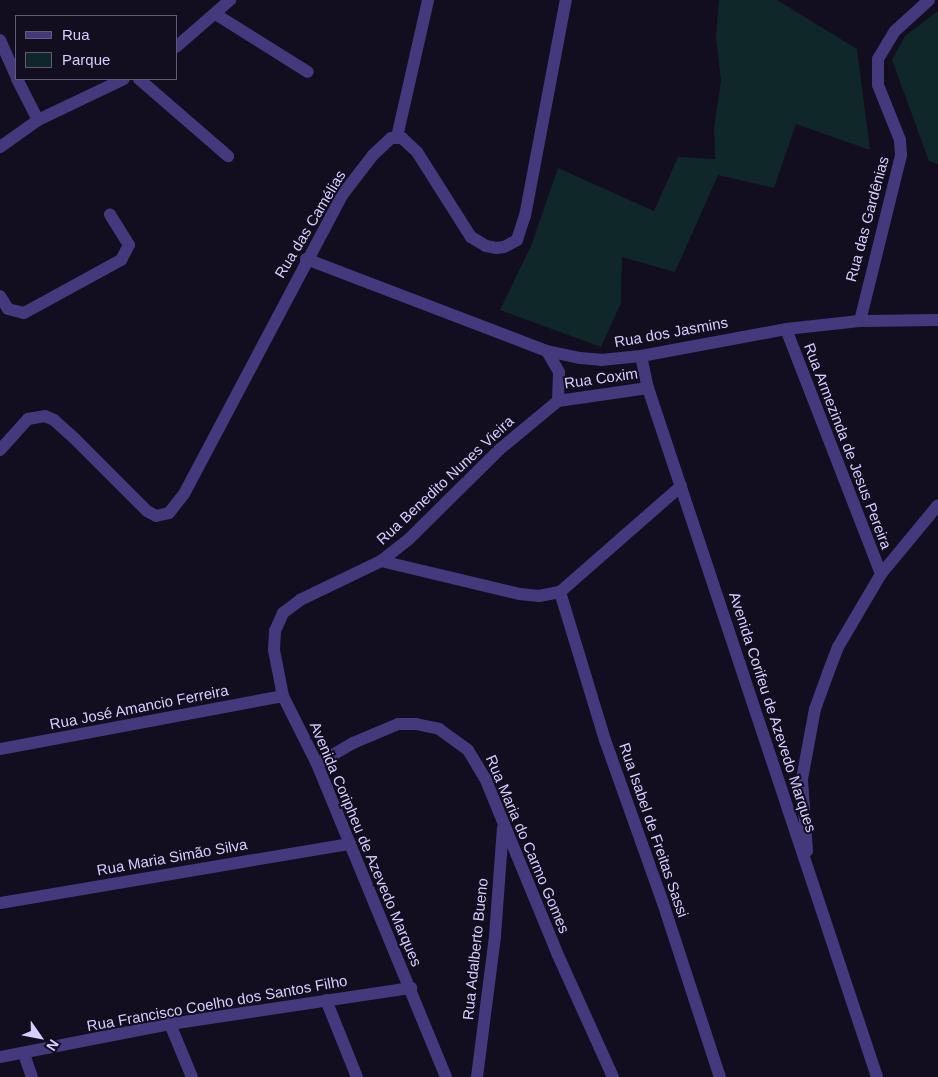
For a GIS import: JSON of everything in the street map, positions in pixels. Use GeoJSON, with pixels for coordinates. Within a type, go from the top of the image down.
{"type":"FeatureCollection","features":[{"type":"Feature","properties":{"kind":"street"},"geometry":{"type":"LineString","coordinates":[[178,45],[230,0]]}},
{"type":"Feature","properties":{"kind":"street"},"geometry":{"type":"LineString","coordinates":[[428,0],[397,137],[417,152],[471,237],[486,246],[496,248],[504,247],[517,240],[526,216],[566,0]]}},
{"type":"Feature","properties":{"kind":"street","name":"Rua das Gardênias"},"geometry":{"type":"LineString","coordinates":[[860,321],[901,155],[900,140],[878,85],[878,59],[895,31],[929,0]]}},
{"type":"Feature","properties":{"kind":"street"},"geometry":{"type":"LineString","coordinates":[[216,14],[308,72]]}},
{"type":"Feature","properties":{"kind":"street"},"geometry":{"type":"LineString","coordinates":[[0,40],[15,73]]}},
{"type":"Feature","properties":{"kind":"street"},"geometry":{"type":"LineString","coordinates":[[18,80],[38,120]]}},
{"type":"Feature","properties":{"kind":"street"},"geometry":{"type":"LineString","coordinates":[[0,147],[38,120],[122,80]]}},
{"type":"Feature","properties":{"kind":"street"},"geometry":{"type":"LineString","coordinates":[[140,80],[228,156]]}},
{"type":"Feature","properties":{"kind":"street","name":"Rua das Camélias"},"geometry":{"type":"LineString","coordinates":[[0,450],[28,419],[45,416],[54,420],[75,439],[147,511],[156,516],[169,513],[184,494],[306,258],[343,194],[373,154],[397,137]]}},
{"type":"Feature","properties":{"kind":"street"},"geometry":{"type":"LineString","coordinates":[[0,296],[8,309],[24,313],[121,260],[129,245],[110,214]]}},
{"type":"Feature","properties":{"kind":"street","name":"Rua dos Jasmins"},"geometry":{"type":"LineString","coordinates":[[306,258],[547,351],[601,360],[642,356],[786,329],[860,321],[938,320]]}},
{"type":"Feature","properties":{"kind":"street","name":"Rua Armezinda de Jesus Pereira"},"geometry":{"type":"LineString","coordinates":[[786,329],[881,574]]}},
{"type":"Feature","properties":{"kind":"street"},"geometry":{"type":"LineString","coordinates":[[547,351],[559,372],[558,401]]}},
{"type":"Feature","properties":{"kind":"street","name":"Avenida Corifeu de Azevedo Marques"},"geometry":{"type":"LineString","coordinates":[[642,356],[648,388],[877,1077]]}},
{"type":"Feature","properties":{"kind":"street","name":"Rua Coxim"},"geometry":{"type":"LineString","coordinates":[[558,401],[648,388]]}},
{"type":"Feature","properties":{"kind":"street","name":"Rua Benedito Nunes Vieira"},"geometry":{"type":"LineString","coordinates":[[278,620],[300,600],[381,561],[414,534],[500,449],[558,401]]}},
{"type":"Feature","properties":{"kind":"street"},"geometry":{"type":"LineString","coordinates":[[381,561],[520,594],[539,596],[560,592],[682,486]]}},
{"type":"Feature","properties":{"kind":"street"},"geometry":{"type":"LineString","coordinates":[[808,868],[802,779],[815,709],[838,648],[881,574],[938,505]]}},
{"type":"Feature","properties":{"kind":"street","name":"Rua Isabel de Freitas Sassi"},"geometry":{"type":"LineString","coordinates":[[560,592],[605,740],[664,903],[720,1077]]}},
{"type":"Feature","properties":{"kind":"street","name":"Avenida Coripheu de Azevedo Marques"},"geometry":{"type":"LineString","coordinates":[[278,620],[274,650],[283,696],[317,764],[446,1077]]}},
{"type":"Feature","properties":{"kind":"street","name":"Rua José Amancio Ferreira"},"geometry":{"type":"LineString","coordinates":[[0,749],[283,696]]}},
{"type":"Feature","properties":{"kind":"street","name":"Rua Maria do Carmo Gomes"},"geometry":{"type":"LineString","coordinates":[[317,764],[353,743],[398,724],[416,724],[440,729],[468,750],[485,778],[503,824],[613,1077]]}},
{"type":"Feature","properties":{"kind":"street","name":"Rua Adalberto Bueno"},"geometry":{"type":"LineString","coordinates":[[477,1077],[495,936],[503,824]]}},
{"type":"Feature","properties":{"kind":"street","name":"Rua Maria Simão Silva"},"geometry":{"type":"LineString","coordinates":[[0,903],[350,844]]}},
{"type":"Feature","properties":{"kind":"street","name":"Rua Francisco Coelho dos Santos Filho"},"geometry":{"type":"LineString","coordinates":[[0,1057],[24,1054],[170,1024],[410,988]]}},
{"type":"Feature","properties":{"kind":"street"},"geometry":{"type":"LineString","coordinates":[[326,1000],[358,1077]]}},
{"type":"Feature","properties":{"kind":"street"},"geometry":{"type":"LineString","coordinates":[[170,1024],[192,1077]]}},
{"type":"Feature","properties":{"kind":"street"},"geometry":{"type":"LineString","coordinates":[[24,1054],[32,1077]]}},
{"type":"Feature","properties":{"kind":"green space"},"geometry":{"type":"Polygon","coordinates":[[[719,0],[777,0],[857,49],[870,150],[796,124],[774,188],[718,175],[675,272],[622,257],[621,303],[601,347],[500,310],[531,246],[558,168],[654,211],[678,157],[715,159],[714,127],[721,81],[716,37],[719,0]]]}},
{"type":"Feature","properties":{"kind":"green space"},"geometry":{"type":"Polygon","coordinates":[[[938,11],[938,164],[929,161],[892,60],[905,36],[938,11]]]}}]}
